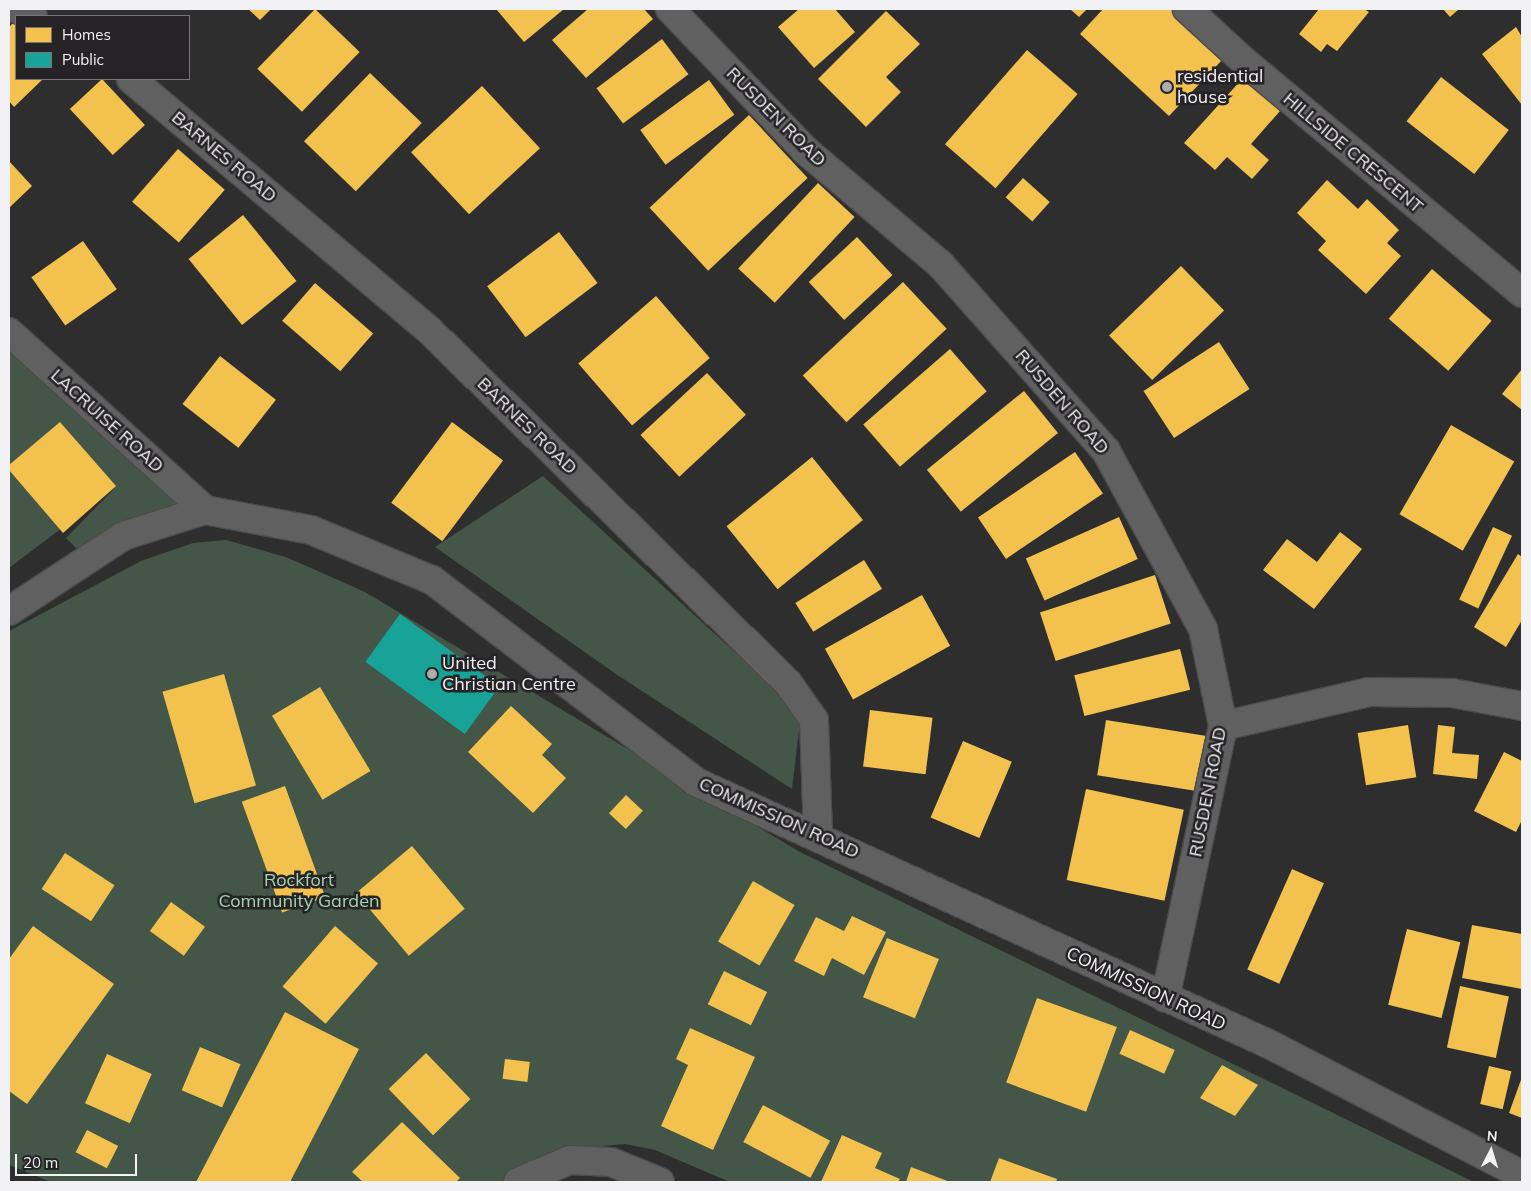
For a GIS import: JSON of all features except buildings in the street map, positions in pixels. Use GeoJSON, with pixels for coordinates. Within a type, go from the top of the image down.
{"type":"FeatureCollection","features":[{"type":"Feature","properties":{"kind":"street"},"geometry":{"type":"LineString","coordinates":[[17,9],[31,15]]}},
{"type":"Feature","properties":{"kind":"street","name":"RUSDEN ROAD"},"geometry":{"type":"LineString","coordinates":[[670,9],[805,150],[940,264],[1106,451],[1203,629],[1223,726],[1165,998]]}},
{"type":"Feature","properties":{"kind":"street","name":"HILLSIDE CRESCENT"},"geometry":{"type":"LineString","coordinates":[[1187,9],[1246,63],[1522,293]]}},
{"type":"Feature","properties":{"kind":"street","name":"BARNES ROAD"},"geometry":{"type":"LineString","coordinates":[[132,80],[428,330],[788,683],[814,720],[818,835]]}},
{"type":"Feature","properties":{"kind":"street","name":"LACRUISE ROAD"},"geometry":{"type":"LineString","coordinates":[[9,332],[205,510]]}},
{"type":"Feature","properties":{"kind":"street","name":"COMMISSION ROAD"},"geometry":{"type":"LineString","coordinates":[[9,612],[123,536],[205,510],[311,530],[432,580],[696,782],[818,835],[1165,998],[1271,1045],[1522,1175]]}},
{"type":"Feature","properties":{"kind":"street"},"geometry":{"type":"LineString","coordinates":[[1223,726],[1369,692],[1452,693],[1522,706]]}},
{"type":"Feature","properties":{"kind":"street"},"geometry":{"type":"LineString","coordinates":[[518,1182],[570,1160],[611,1162],[660,1182]]}},
{"type":"Feature","properties":{"kind":"green space"},"geometry":{"type":"Polygon","coordinates":[[[9,346],[199,509],[85,557],[66,538],[115,488],[9,568],[9,346]]]}},
{"type":"Feature","properties":{"kind":"green space"},"geometry":{"type":"Polygon","coordinates":[[[543,476],[801,713],[792,789],[616,674],[435,547],[543,476]]]}},
{"type":"Feature","properties":{"kind":"green space","name":"Rockfort Community Garden"},"geometry":{"type":"Polygon","coordinates":[[[226,540],[286,557],[365,592],[800,852],[1474,1182],[730,1182],[655,1150],[625,1144],[569,1149],[505,1182],[51,1182],[9,1165],[9,631],[141,561],[193,543],[226,540]]]}},
{"type":"Feature","properties":{"kind":"place","name":"residential house"},"geometry":{"type":"Point","coordinates":[1167,87]}},
{"type":"Feature","properties":{"kind":"place","name":"United Christian Centre"},"geometry":{"type":"Point","coordinates":[432,674]}}]}
